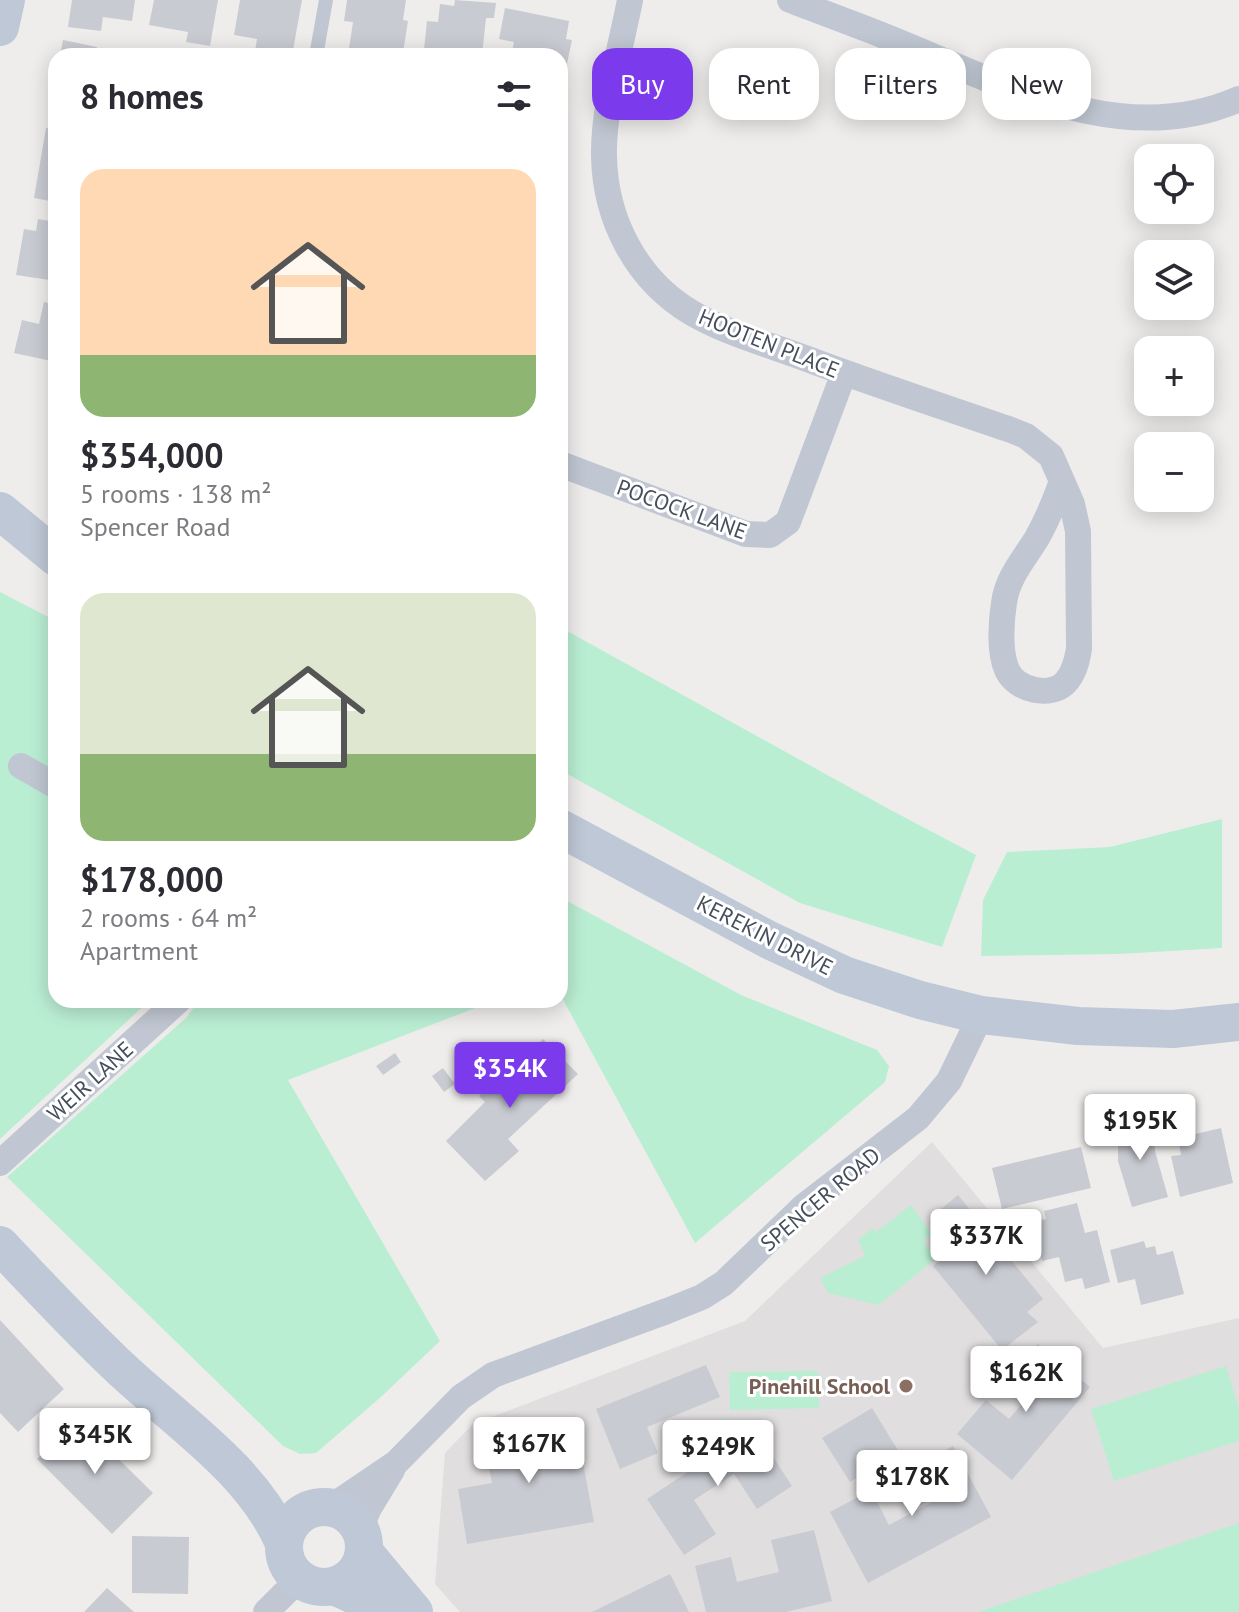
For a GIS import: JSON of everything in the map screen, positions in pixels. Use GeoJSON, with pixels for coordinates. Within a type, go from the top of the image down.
{"type":"FeatureCollection","features":[{"type":"Feature","properties":{"kind":"street"},"geometry":{"type":"LineString","coordinates":[[0,27],[6,0]]}},
{"type":"Feature","properties":{"kind":"street","name":"HOOTEN PLACE"},"geometry":{"type":"LineString","coordinates":[[630,0],[607,121],[604,155],[614,219],[632,255],[656,284],[691,312],[718,326],[1026,436],[1051,456],[1062,481],[1072,504],[1078,531],[1079,649],[1076,663],[1064,684],[1054,690],[1044,690],[1020,684],[1012,678],[1007,669],[1002,616],[1006,590],[1038,535],[1062,481]]}},
{"type":"Feature","properties":{"kind":"street"},"geometry":{"type":"LineString","coordinates":[[790,0],[1023,93],[1087,111],[1143,117],[1184,114],[1219,108],[1239,99]]}},
{"type":"Feature","properties":{"kind":"street","name":"POCOCK LANE"},"geometry":{"type":"LineString","coordinates":[[568,467],[746,534],[770,535],[788,522],[844,373]]}},
{"type":"Feature","properties":{"kind":"street"},"geometry":{"type":"LineString","coordinates":[[0,511],[48,551]]}},
{"type":"Feature","properties":{"kind":"street"},"geometry":{"type":"LineString","coordinates":[[0,543],[48,555]]}},
{"type":"Feature","properties":{"kind":"street"},"geometry":{"type":"LineString","coordinates":[[21,766],[48,781]]}},
{"type":"Feature","properties":{"kind":"street","name":"KEREKIN DRIVE"},"geometry":{"type":"LineString","coordinates":[[568,832],[769,940],[844,975],[920,1000],[981,1015]]}},
{"type":"Feature","properties":{"kind":"street","name":"WEIR LANE"},"geometry":{"type":"LineString","coordinates":[[0,1163],[170,1008]]}},
{"type":"Feature","properties":{"kind":"street"},"geometry":{"type":"LineString","coordinates":[[981,1015],[1078,1026],[1173,1029],[1239,1022]]}},
{"type":"Feature","properties":{"kind":"street","name":"SPENCER ROAD"},"geometry":{"type":"LineString","coordinates":[[341,1524],[461,1397],[493,1375],[667,1311],[702,1297],[724,1283],[803,1207],[918,1118],[949,1081],[981,1015]]}},
{"type":"Feature","properties":{"kind":"street"},"geometry":{"type":"LineString","coordinates":[[0,1245],[115,1364],[248,1486],[275,1523],[289,1568],[316,1582],[356,1596],[371,1612]]}},
{"type":"Feature","properties":{"kind":"street"},"geometry":{"type":"LineString","coordinates":[[248,1486],[341,1524],[414,1612]]}},
{"type":"Feature","properties":{"kind":"street"},"geometry":{"type":"LineString","coordinates":[[283,1541],[296,1517],[341,1524]]}},
{"type":"Feature","properties":{"kind":"street"},"geometry":{"type":"LineString","coordinates":[[266,1612],[316,1582],[354,1573],[341,1524]]}},
{"type":"Feature","properties":{"kind":"lane"},"geometry":{"type":"LineString","coordinates":[[317,48],[326,0]]}},
{"type":"Feature","properties":{"kind":"shaded area","name":"Pinehill School"},"geometry":{"type":"Polygon","coordinates":[[[932,1142],[1103,1348],[1239,1318],[1239,1612],[460,1612],[435,1584],[445,1453],[473,1424],[745,1321],[932,1142]]]}},
{"type":"Feature","properties":{"kind":"green space"},"geometry":{"type":"Polygon","coordinates":[[[0,592],[48,617],[48,1008],[141,1008],[0,1139],[0,592]]]}},
{"type":"Feature","properties":{"kind":"green space"},"geometry":{"type":"Polygon","coordinates":[[[568,631],[976,855],[942,947],[800,903],[568,774],[568,631]]]}},
{"type":"Feature","properties":{"kind":"green space"},"geometry":{"type":"Polygon","coordinates":[[[1222,819],[1222,948],[1120,954],[981,956],[983,900],[1007,852],[1110,847],[1222,819]]]}},
{"type":"Feature","properties":{"kind":"green space"},"geometry":{"type":"Polygon","coordinates":[[[568,901],[741,995],[877,1050],[889,1066],[885,1082],[695,1243],[568,1008],[568,901]]]}},
{"type":"Feature","properties":{"kind":"green space"},"geometry":{"type":"Polygon","coordinates":[[[193,1008],[475,1008],[288,1080],[440,1341],[316,1453],[300,1454],[283,1446],[7,1177],[193,1008]]]}},
{"type":"Feature","properties":{"kind":"green space"},"geometry":{"type":"Polygon","coordinates":[[[911,1205],[932,1234],[923,1241],[936,1258],[879,1305],[828,1293],[820,1278],[865,1256],[858,1240],[873,1228],[876,1232],[911,1205]]]}},
{"type":"Feature","properties":{"kind":"green space"},"geometry":{"type":"Polygon","coordinates":[[[1226,1366],[1239,1409],[1239,1441],[1114,1481],[1091,1409],[1226,1366]]]}},
{"type":"Feature","properties":{"kind":"green space"},"geometry":{"type":"Polygon","coordinates":[[[818,1371],[819,1408],[730,1410],[729,1372],[818,1371]]]}},
{"type":"Feature","properties":{"kind":"green space"},"geometry":{"type":"Polygon","coordinates":[[[1239,1523],[1239,1612],[978,1612],[1239,1523]]]}},
{"type":"Feature","properties":{"kind":"building"},"geometry":{"type":"Polygon","coordinates":[[[72,0],[135,0],[132,21],[103,17],[101,31],[68,27],[72,0]]]}},
{"type":"Feature","properties":{"kind":"building"},"geometry":{"type":"Polygon","coordinates":[[[154,0],[218,0],[210,46],[186,42],[188,32],[149,25],[154,0]]]}},
{"type":"Feature","properties":{"kind":"building"},"geometry":{"type":"Polygon","coordinates":[[[240,0],[302,0],[293,48],[256,48],[257,39],[234,35],[240,0]]]}},
{"type":"Feature","properties":{"kind":"building"},"geometry":{"type":"Polygon","coordinates":[[[347,0],[406,0],[403,20],[408,21],[404,48],[349,48],[353,22],[344,21],[347,0]]]}},
{"type":"Feature","properties":{"kind":"building"},"geometry":{"type":"Polygon","coordinates":[[[455,0],[496,3],[494,18],[486,18],[483,48],[424,48],[427,21],[438,22],[440,4],[454,6],[455,0]]]}},
{"type":"Feature","properties":{"kind":"building"},"geometry":{"type":"Polygon","coordinates":[[[505,8],[569,21],[566,39],[572,40],[568,59],[568,48],[513,48],[514,42],[499,39],[505,8]]]}},
{"type":"Feature","properties":{"kind":"building"},"geometry":{"type":"Polygon","coordinates":[[[63,40],[97,47],[97,48],[62,48],[63,40]]]}},
{"type":"Feature","properties":{"kind":"building"},"geometry":{"type":"Polygon","coordinates":[[[46,128],[48,128],[48,201],[34,198],[46,128]]]}},
{"type":"Feature","properties":{"kind":"building"},"geometry":{"type":"Polygon","coordinates":[[[38,219],[48,221],[48,280],[16,275],[24,229],[36,231],[38,219]]]}},
{"type":"Feature","properties":{"kind":"building"},"geometry":{"type":"Polygon","coordinates":[[[44,302],[48,303],[48,360],[14,353],[22,320],[39,324],[44,302]]]}},
{"type":"Feature","properties":{"kind":"building"},"geometry":{"type":"Polygon","coordinates":[[[543,1039],[578,1074],[508,1139],[519,1151],[485,1181],[446,1141],[485,1102],[479,1096],[487,1088],[493,1094],[510,1078],[507,1075],[543,1039]]]}},
{"type":"Feature","properties":{"kind":"building"},"geometry":{"type":"Polygon","coordinates":[[[395,1053],[401,1062],[383,1075],[376,1066],[395,1053]]]}},
{"type":"Feature","properties":{"kind":"building"},"geometry":{"type":"Polygon","coordinates":[[[443,1068],[455,1084],[444,1092],[432,1076],[443,1068]]]}},
{"type":"Feature","properties":{"kind":"building"},"geometry":{"type":"Polygon","coordinates":[[[1118,1121],[1153,1121],[1155,1151],[1168,1197],[1132,1207],[1118,1161],[1118,1121]]]}},
{"type":"Feature","properties":{"kind":"building"},"geometry":{"type":"Polygon","coordinates":[[[1221,1128],[1233,1183],[1180,1197],[1171,1156],[1181,1155],[1178,1138],[1221,1128]]]}},
{"type":"Feature","properties":{"kind":"building"},"geometry":{"type":"Polygon","coordinates":[[[1081,1147],[1091,1188],[1002,1209],[992,1168],[1081,1147]]]}},
{"type":"Feature","properties":{"kind":"building"},"geometry":{"type":"Polygon","coordinates":[[[958,1195],[1043,1299],[1027,1312],[1038,1322],[1002,1350],[933,1266],[958,1245],[934,1215],[958,1195]]]}},
{"type":"Feature","properties":{"kind":"building"},"geometry":{"type":"Polygon","coordinates":[[[1077,1203],[1085,1233],[1097,1230],[1110,1282],[1085,1289],[1082,1278],[1065,1282],[1059,1257],[1042,1261],[1033,1222],[1046,1219],[1044,1211],[1077,1203]]]}},
{"type":"Feature","properties":{"kind":"building"},"geometry":{"type":"Polygon","coordinates":[[[1144,1241],[1146,1248],[1155,1246],[1157,1255],[1173,1251],[1184,1294],[1141,1305],[1135,1279],[1118,1283],[1110,1250],[1144,1241]]]}},
{"type":"Feature","properties":{"kind":"building"},"geometry":{"type":"Polygon","coordinates":[[[0,1320],[64,1389],[18,1432],[0,1413],[0,1320]]]}},
{"type":"Feature","properties":{"kind":"building"},"geometry":{"type":"Polygon","coordinates":[[[1038,1344],[1090,1387],[1012,1480],[957,1434],[986,1400],[1009,1419],[1032,1392],[1012,1375],[1038,1344]]]}},
{"type":"Feature","properties":{"kind":"building"},"geometry":{"type":"Polygon","coordinates":[[[706,1365],[720,1397],[647,1427],[658,1453],[620,1469],[596,1409],[706,1365]]]}},
{"type":"Feature","properties":{"kind":"building"},"geometry":{"type":"Polygon","coordinates":[[[872,1408],[899,1452],[850,1482],[822,1438],[872,1408]]]}},
{"type":"Feature","properties":{"kind":"building"},"geometry":{"type":"Polygon","coordinates":[[[78,1419],[153,1493],[112,1534],[37,1459],[78,1419]]]}},
{"type":"Feature","properties":{"kind":"building"},"geometry":{"type":"Polygon","coordinates":[[[575,1420],[594,1522],[467,1544],[458,1489],[492,1483],[483,1437],[575,1420]]]}},
{"type":"Feature","properties":{"kind":"building"},"geometry":{"type":"Polygon","coordinates":[[[754,1428],[792,1486],[757,1509],[734,1474],[694,1500],[716,1534],[684,1555],[647,1499],[754,1428]]]}},
{"type":"Feature","properties":{"kind":"building"},"geometry":{"type":"Polygon","coordinates":[[[953,1446],[991,1517],[868,1583],[830,1512],[871,1490],[889,1525],[932,1502],[913,1468],[953,1446]]]}},
{"type":"Feature","properties":{"kind":"building"},"geometry":{"type":"Polygon","coordinates":[[[814,1530],[832,1601],[786,1612],[706,1612],[695,1566],[731,1557],[737,1582],[779,1572],[771,1540],[814,1530]]]}},
{"type":"Feature","properties":{"kind":"building"},"geometry":{"type":"Polygon","coordinates":[[[132,1536],[189,1537],[188,1594],[132,1593],[132,1536]]]}},
{"type":"Feature","properties":{"kind":"building"},"geometry":{"type":"Polygon","coordinates":[[[670,1574],[689,1612],[592,1612],[670,1574]]]}},
{"type":"Feature","properties":{"kind":"building"},"geometry":{"type":"Polygon","coordinates":[[[107,1588],[134,1612],[84,1612],[107,1588]]]}},
{"type":"Feature","properties":{"kind":"place","name":"Pinehill School"},"geometry":{"type":"Point","coordinates":[906,1386]}}]}
